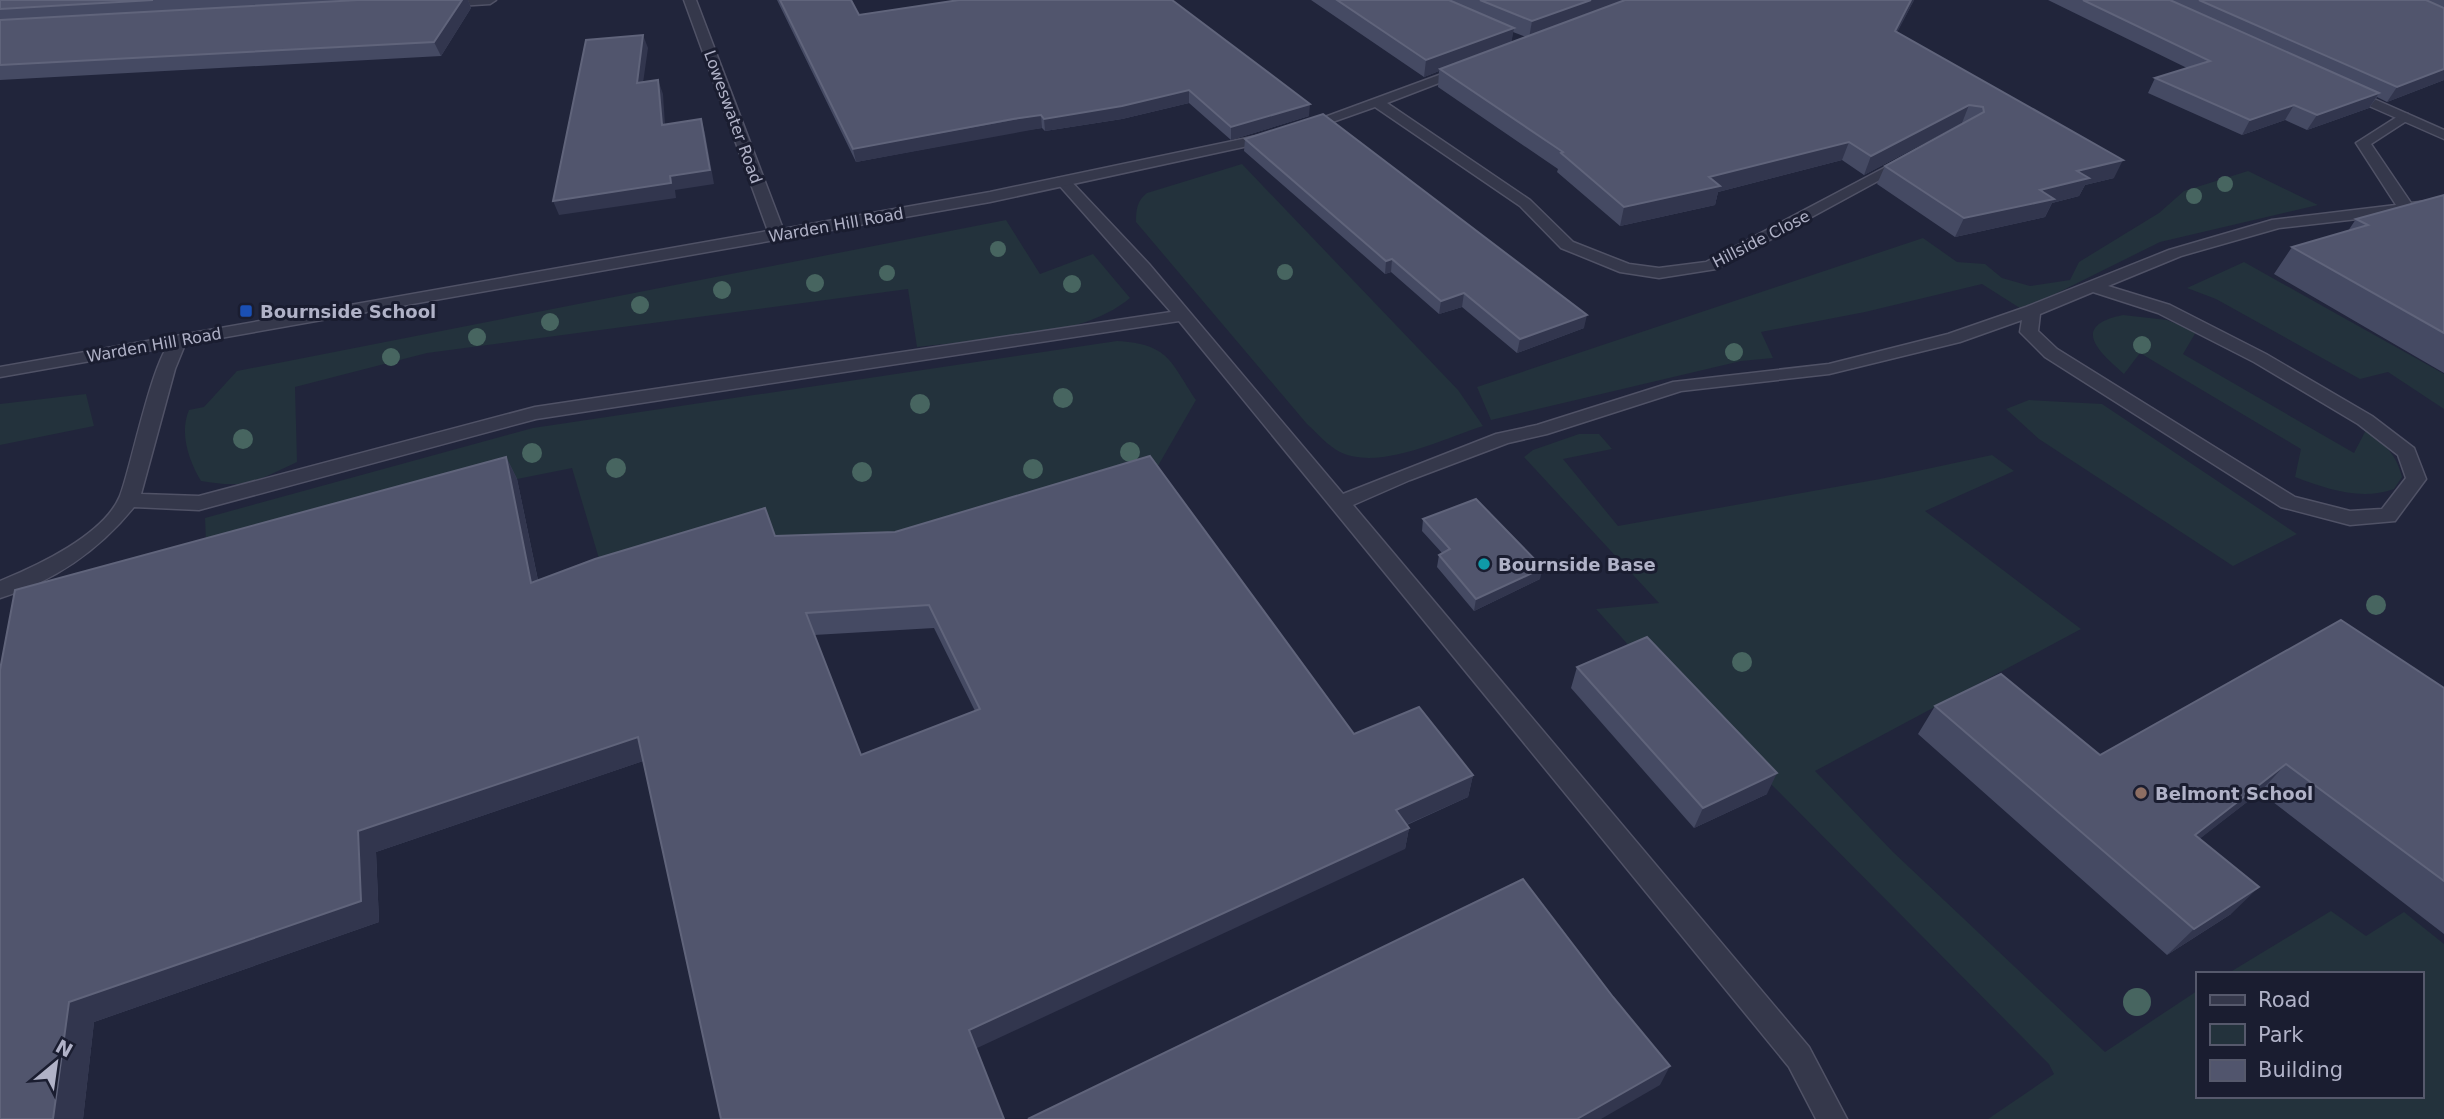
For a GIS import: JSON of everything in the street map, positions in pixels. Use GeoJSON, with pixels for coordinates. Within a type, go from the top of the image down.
{"type":"FeatureCollection","features":[{"type":"Feature","properties":{"kind":"street"},"geometry":{"type":"LineString","coordinates":[[422,4],[490,0]]}},
{"type":"Feature","properties":{"kind":"street","name":"Loweswater Road"},"geometry":{"type":"LineString","coordinates":[[690,0],[776,235]]}},
{"type":"Feature","properties":{"kind":"street","name":"Warden Hill Road"},"geometry":{"type":"LineString","coordinates":[[0,372],[776,235],[1246,144],[1472,68]]}},
{"type":"Feature","properties":{"kind":"street"},"geometry":{"type":"LineString","coordinates":[[2329,83],[2444,135]]}},
{"type":"Feature","properties":{"kind":"street","name":"Hillside Close"},"geometry":{"type":"LineString","coordinates":[[1377,102],[1525,203],[1567,245],[1607,263],[1659,273],[1710,266],[1921,153]]}},
{"type":"Feature","properties":{"kind":"street"},"geometry":{"type":"LineString","coordinates":[[2403,117],[2363,143],[2406,208]]}},
{"type":"Feature","properties":{"kind":"street"},"geometry":{"type":"LineString","coordinates":[[1063,181],[1143,267],[1180,316],[1339,503],[1799,1057],[1832,1119]]}},
{"type":"Feature","properties":{"kind":"street"},"geometry":{"type":"LineString","coordinates":[[1339,503],[1403,475],[1503,438],[1540,430],[1679,386],[1829,369],[1954,338],[2032,311],[2175,253],[2278,223],[2444,204]]}},
{"type":"Feature","properties":{"kind":"street"},"geometry":{"type":"LineString","coordinates":[[2032,311],[2029,332],[2051,353],[2288,502],[2350,518],[2388,516],[2416,479],[2407,452],[2365,420],[2260,358],[2164,309],[2094,286]]}},
{"type":"Feature","properties":{"kind":"street"},"geometry":{"type":"LineString","coordinates":[[129,500],[199,503],[535,413],[1180,316]]}},
{"type":"Feature","properties":{"kind":"street"},"geometry":{"type":"LineString","coordinates":[[0,590],[58,567],[99,537],[129,500],[166,369],[177,342]]}},
{"type":"Feature","properties":{"kind":"green space"},"geometry":{"type":"Polygon","coordinates":[[[1242,164],[1458,390],[1483,426],[1411,451],[1373,458],[1340,452],[1307,424],[1136,222],[1138,206],[1147,193],[1242,164]]]}},
{"type":"Feature","properties":{"kind":"green space"},"geometry":{"type":"Polygon","coordinates":[[[2248,171],[2318,205],[2160,242],[2023,310],[1982,284],[1865,312],[1761,332],[1773,358],[1741,361],[1491,420],[1477,387],[1923,238],[1957,262],[1985,264],[2002,278],[2030,286],[2070,280],[2079,262],[2159,213],[2184,191],[2248,171]]]}},
{"type":"Feature","properties":{"kind":"green space"},"geometry":{"type":"Polygon","coordinates":[[[1006,220],[1040,274],[1093,254],[1130,298],[1109,312],[1058,330],[917,347],[908,289],[427,353],[295,387],[297,462],[271,474],[241,484],[201,481],[189,456],[185,428],[189,410],[204,407],[237,371],[1006,220]]]}},
{"type":"Feature","properties":{"kind":"green space"},"geometry":{"type":"Polygon","coordinates":[[[2244,262],[2444,374],[2444,409],[2388,372],[2360,379],[2216,299],[2187,288],[2244,262]]]}},
{"type":"Feature","properties":{"kind":"green space"},"geometry":{"type":"Polygon","coordinates":[[[2123,315],[2167,320],[2196,332],[2183,354],[2354,453],[2366,430],[2388,450],[2402,477],[2394,489],[2357,494],[2295,477],[2301,449],[2140,353],[2124,374],[2105,357],[2094,340],[2093,332],[2107,320],[2123,315]]]}},
{"type":"Feature","properties":{"kind":"green space"},"geometry":{"type":"Polygon","coordinates":[[[1117,341],[1148,346],[1158,351],[1173,365],[1196,400],[1151,478],[900,554],[606,582],[572,468],[517,479],[207,567],[205,518],[533,428],[1117,341]]]}},
{"type":"Feature","properties":{"kind":"green space"},"geometry":{"type":"Polygon","coordinates":[[[86,394],[94,426],[0,445],[0,404],[86,394]]]}},
{"type":"Feature","properties":{"kind":"green space"},"geometry":{"type":"Polygon","coordinates":[[[2029,400],[2102,404],[2297,534],[2233,566],[2039,439],[2006,409],[2029,400]]]}},
{"type":"Feature","properties":{"kind":"green space"},"geometry":{"type":"Polygon","coordinates":[[[1579,434],[1599,434],[1612,449],[1563,459],[1618,526],[1880,479],[1992,455],[2014,471],[1925,511],[2081,629],[1815,771],[1893,852],[2105,1052],[2196,992],[2196,1098],[2423,1098],[2423,972],[2230,972],[2331,911],[2366,936],[2404,912],[2444,944],[2444,1119],[1988,1119],[2054,1074],[2049,1064],[1776,789],[1640,658],[1596,609],[1659,603],[1524,457],[1533,450],[1579,434]]]}},
{"type":"Feature","properties":{"kind":"building"},"geometry":{"type":"Polygon","coordinates":[[[0,0],[153,0],[0,9],[0,0]]]}},
{"type":"Feature","properties":{"kind":"building"},"geometry":{"type":"Polygon","coordinates":[[[358,0],[462,0],[434,42],[0,65],[0,20],[358,0]]]}},
{"type":"Feature","properties":{"kind":"building"},"geometry":{"type":"Polygon","coordinates":[[[780,0],[851,0],[859,15],[959,0],[1172,0],[1310,104],[1231,127],[1189,90],[1122,106],[1044,119],[1041,115],[1013,119],[853,149],[780,0]]]}},
{"type":"Feature","properties":{"kind":"building"},"geometry":{"type":"Polygon","coordinates":[[[1337,0],[1449,0],[1514,28],[1426,60],[1337,0]]]}},
{"type":"Feature","properties":{"kind":"building"},"geometry":{"type":"Polygon","coordinates":[[[1480,0],[1591,0],[1532,21],[1480,0]]]}},
{"type":"Feature","properties":{"kind":"building"},"geometry":{"type":"Polygon","coordinates":[[[1625,0],[1911,0],[1895,31],[2123,160],[2077,171],[2089,178],[2040,190],[2054,199],[1964,218],[1885,166],[1984,112],[1983,107],[1969,105],[1871,156],[1849,142],[1709,177],[1720,186],[1624,207],[1561,153],[1563,152],[1440,69],[1625,0]]]}},
{"type":"Feature","properties":{"kind":"building"},"geometry":{"type":"Polygon","coordinates":[[[2083,0],[2170,0],[2379,93],[2317,115],[2294,105],[2250,120],[2155,78],[2210,61],[2083,0]]]}},
{"type":"Feature","properties":{"kind":"building"},"geometry":{"type":"Polygon","coordinates":[[[2199,0],[2426,0],[2444,8],[2444,69],[2397,87],[2199,0]]]}},
{"type":"Feature","properties":{"kind":"building"},"geometry":{"type":"Polygon","coordinates":[[[643,35],[637,83],[658,80],[662,125],[701,119],[710,170],[670,176],[671,183],[553,201],[586,40],[643,35]]]}},
{"type":"Feature","properties":{"kind":"building"},"geometry":{"type":"Polygon","coordinates":[[[1323,114],[1587,315],[1520,339],[1464,293],[1441,301],[1392,259],[1386,261],[1245,139],[1323,114]]]}},
{"type":"Feature","properties":{"kind":"building"},"geometry":{"type":"Polygon","coordinates":[[[2444,195],[2444,333],[2292,247],[2368,225],[2356,219],[2444,195]]]}},
{"type":"Feature","properties":{"kind":"building"},"geometry":{"type":"Polygon","coordinates":[[[1150,456],[1354,734],[1419,707],[1473,775],[1396,810],[1409,828],[969,1030],[1004,1119],[721,1119],[638,737],[358,831],[361,901],[69,1002],[53,1119],[0,1119],[0,670],[15,590],[506,457],[531,583],[595,559],[765,508],[775,536],[895,532],[1150,456]],[[929,605],[806,613],[861,755],[980,709],[929,605]]]}},
{"type":"Feature","properties":{"kind":"building","name":"Bournside Base"},"geometry":{"type":"Polygon","coordinates":[[[1476,499],[1543,568],[1476,599],[1439,555],[1450,549],[1423,519],[1476,499]]]}},
{"type":"Feature","properties":{"kind":"building"},"geometry":{"type":"Polygon","coordinates":[[[2341,620],[2444,688],[2444,881],[2286,764],[2195,835],[2259,887],[2194,929],[1935,706],[2001,674],[2100,755],[2341,620]]]}},
{"type":"Feature","properties":{"kind":"building"},"geometry":{"type":"Polygon","coordinates":[[[1647,637],[1777,773],[1703,808],[1577,667],[1647,637]]]}},
{"type":"Feature","properties":{"kind":"building"},"geometry":{"type":"Polygon","coordinates":[[[1523,879],[1613,997],[1670,1066],[1577,1119],[1028,1119],[1523,879]]]}},
{"type":"Feature","properties":{"kind":"place","name":"Bournside School"},"geometry":{"type":"Point","coordinates":[246,311]}},
{"type":"Feature","properties":{"kind":"place","name":"Bournside Base"},"geometry":{"type":"Point","coordinates":[1484,564]}},
{"type":"Feature","properties":{"kind":"place","name":"Belmont School"},"geometry":{"type":"Point","coordinates":[2141,793]}}]}
